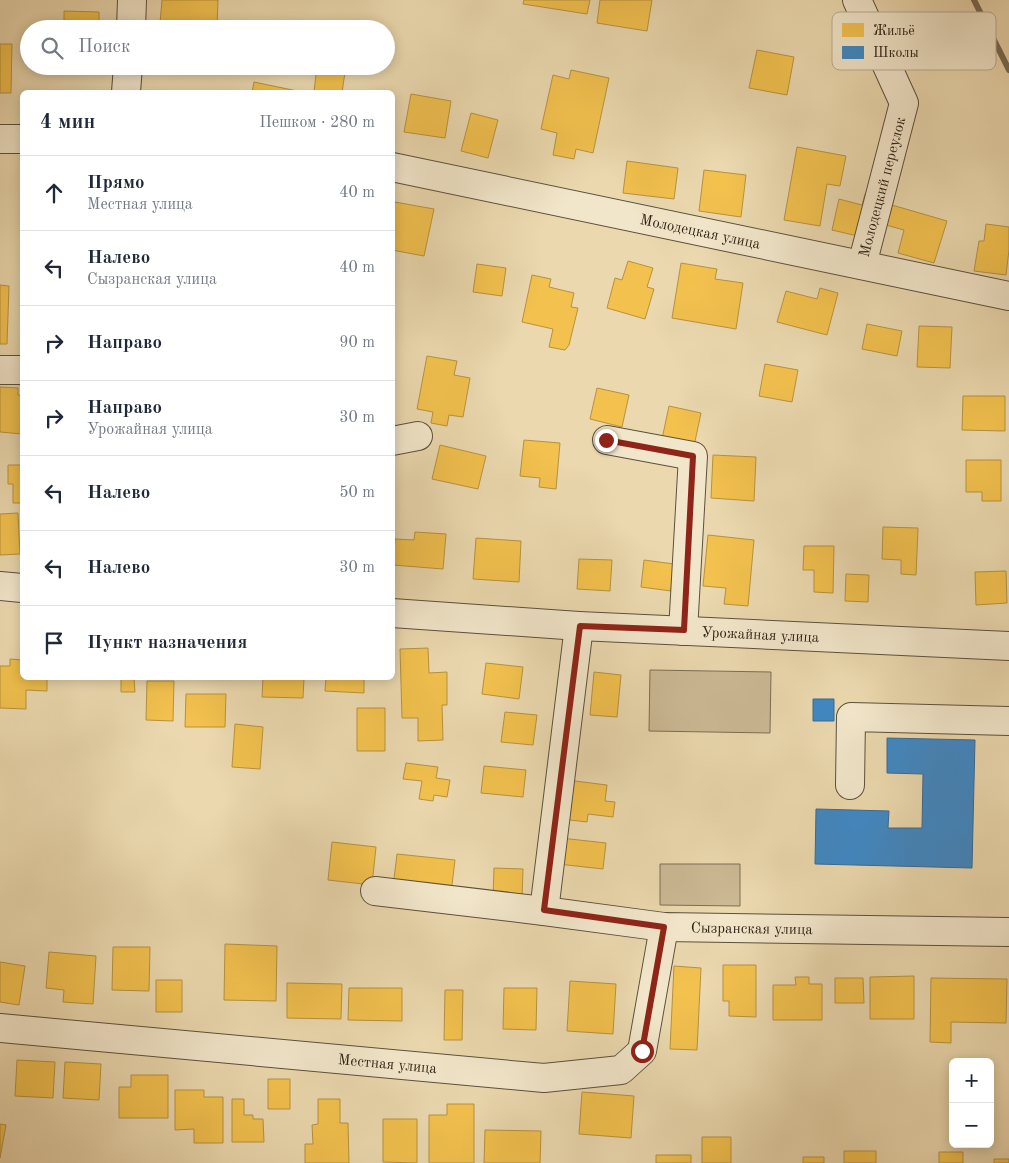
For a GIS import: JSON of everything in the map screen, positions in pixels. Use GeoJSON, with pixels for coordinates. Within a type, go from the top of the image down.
{"type":"FeatureCollection","features":[{"type":"Feature","properties":{"kind":"street"},"geometry":{"type":"LineString","coordinates":[[131,20],[132,0]]}},
{"type":"Feature","properties":{"kind":"street","name":"Молодецкий переулок"},"geometry":{"type":"LineString","coordinates":[[857,0],[862,12]]}},
{"type":"Feature","properties":{"kind":"street","name":"Молодецкий переулок"},"geometry":{"type":"LineString","coordinates":[[862,265],[904,103],[889,70]]}},
{"type":"Feature","properties":{"kind":"street"},"geometry":{"type":"LineString","coordinates":[[126,90],[127,75]]}},
{"type":"Feature","properties":{"kind":"street"},"geometry":{"type":"LineString","coordinates":[[0,139],[20,139]]}},
{"type":"Feature","properties":{"kind":"street","name":"Молодецкая улица"},"geometry":{"type":"LineString","coordinates":[[395,168],[1009,296]]}},
{"type":"Feature","properties":{"kind":"street"},"geometry":{"type":"LineString","coordinates":[[0,370],[20,370]]}},
{"type":"Feature","properties":{"kind":"street"},"geometry":{"type":"LineString","coordinates":[[606,440],[693,456],[684,630]]}},
{"type":"Feature","properties":{"kind":"street"},"geometry":{"type":"LineString","coordinates":[[0,586],[20,588]]}},
{"type":"Feature","properties":{"kind":"street","name":"Урожайная улица"},"geometry":{"type":"LineString","coordinates":[[395,613],[580,626],[1009,646]]}},
{"type":"Feature","properties":{"kind":"street"},"geometry":{"type":"LineString","coordinates":[[544,910],[580,626]]}},
{"type":"Feature","properties":{"kind":"street"},"geometry":{"type":"LineString","coordinates":[[850,785],[851,717],[1009,721]]}},
{"type":"Feature","properties":{"kind":"street","name":"Сызранская улица"},"geometry":{"type":"LineString","coordinates":[[375,891],[544,910],[664,927],[1009,932]]}},
{"type":"Feature","properties":{"kind":"street","name":"Местная улица"},"geometry":{"type":"LineString","coordinates":[[0,1028],[544,1078],[621,1070],[642,1051],[664,927]]}},
{"type":"Feature","properties":{"kind":"shaded area"},"geometry":{"type":"Polygon","coordinates":[[[650,670],[771,672],[770,733],[649,731],[650,670]]]}},
{"type":"Feature","properties":{"kind":"shaded area"},"geometry":{"type":"Polygon","coordinates":[[[660,864],[740,864],[740,906],[660,905],[660,864]]]}},
{"type":"Feature","properties":{"kind":"building: Жильё"},"geometry":{"type":"Polygon","coordinates":[[[162,0],[218,0],[217,20],[160,20],[162,0]]]}},
{"type":"Feature","properties":{"kind":"building: Жильё"},"geometry":{"type":"Polygon","coordinates":[[[524,0],[590,0],[587,14],[523,4],[524,0]]]}},
{"type":"Feature","properties":{"kind":"building: Жильё"},"geometry":{"type":"Polygon","coordinates":[[[600,0],[652,0],[647,31],[597,23],[600,0]]]}},
{"type":"Feature","properties":{"kind":"building: Жильё"},"geometry":{"type":"Polygon","coordinates":[[[64,11],[99,12],[99,20],[64,20],[64,11]]]}},
{"type":"Feature","properties":{"kind":"building: Жильё"},"geometry":{"type":"Polygon","coordinates":[[[0,44],[12,44],[11,93],[0,93],[0,44]]]}},
{"type":"Feature","properties":{"kind":"building: Жильё"},"geometry":{"type":"Polygon","coordinates":[[[757,50],[794,57],[787,95],[749,88],[757,50]]]}},
{"type":"Feature","properties":{"kind":"building: Жильё"},"geometry":{"type":"Polygon","coordinates":[[[571,70],[609,78],[593,153],[576,149],[574,159],[553,155],[557,133],[541,129],[553,75],[569,79],[571,70]]]}},
{"type":"Feature","properties":{"kind":"building: Жильё"},"geometry":{"type":"Polygon","coordinates":[[[316,75],[345,75],[342,90],[314,90],[316,75]]]}},
{"type":"Feature","properties":{"kind":"building: Жильё"},"geometry":{"type":"Polygon","coordinates":[[[254,82],[292,90],[252,90],[254,82]]]}},
{"type":"Feature","properties":{"kind":"building: Жильё"},"geometry":{"type":"Polygon","coordinates":[[[411,94],[451,101],[445,138],[404,132],[411,94]]]}},
{"type":"Feature","properties":{"kind":"building: Жильё"},"geometry":{"type":"Polygon","coordinates":[[[471,113],[498,120],[488,158],[461,151],[471,113]]]}},
{"type":"Feature","properties":{"kind":"building: Жильё"},"geometry":{"type":"Polygon","coordinates":[[[797,147],[846,156],[840,186],[827,184],[820,226],[784,220],[797,147]]]}},
{"type":"Feature","properties":{"kind":"building: Жильё"},"geometry":{"type":"Polygon","coordinates":[[[627,161],[678,168],[674,199],[623,193],[627,161]]]}},
{"type":"Feature","properties":{"kind":"building: Жильё"},"geometry":{"type":"Polygon","coordinates":[[[704,170],[746,175],[741,217],[699,211],[704,170]]]}},
{"type":"Feature","properties":{"kind":"building: Жильё"},"geometry":{"type":"Polygon","coordinates":[[[865,194],[876,196],[866,238],[832,230],[839,199],[862,205],[865,194]]]}},
{"type":"Feature","properties":{"kind":"building: Жильё"},"geometry":{"type":"Polygon","coordinates":[[[395,202],[434,209],[424,256],[395,251],[395,202]]]}},
{"type":"Feature","properties":{"kind":"building: Жильё"},"geometry":{"type":"Polygon","coordinates":[[[892,205],[947,221],[934,263],[898,253],[904,230],[886,225],[892,205]]]}},
{"type":"Feature","properties":{"kind":"building: Жильё"},"geometry":{"type":"Polygon","coordinates":[[[986,224],[1009,227],[1006,275],[974,271],[979,241],[984,241],[986,224]]]}},
{"type":"Feature","properties":{"kind":"building: Жильё"},"geometry":{"type":"Polygon","coordinates":[[[628,261],[653,268],[647,287],[654,289],[645,319],[607,308],[615,278],[622,280],[628,261]]]}},
{"type":"Feature","properties":{"kind":"building: Жильё"},"geometry":{"type":"Polygon","coordinates":[[[681,263],[717,269],[715,279],[743,283],[736,329],[672,318],[681,263]]]}},
{"type":"Feature","properties":{"kind":"building: Жильё"},"geometry":{"type":"Polygon","coordinates":[[[477,264],[506,268],[502,296],[473,292],[477,264]]]}},
{"type":"Feature","properties":{"kind":"building: Жильё"},"geometry":{"type":"Polygon","coordinates":[[[532,275],[551,279],[549,287],[574,293],[571,307],[578,308],[569,345],[565,350],[549,347],[553,329],[522,322],[532,275]]]}},
{"type":"Feature","properties":{"kind":"building: Жильё"},"geometry":{"type":"Polygon","coordinates":[[[0,285],[9,286],[7,344],[0,344],[0,285]]]}},
{"type":"Feature","properties":{"kind":"building: Жильё"},"geometry":{"type":"Polygon","coordinates":[[[820,288],[838,293],[827,335],[777,322],[786,291],[817,299],[820,288]]]}},
{"type":"Feature","properties":{"kind":"building: Жильё"},"geometry":{"type":"Polygon","coordinates":[[[867,324],[902,331],[897,356],[862,349],[867,324]]]}},
{"type":"Feature","properties":{"kind":"building: Жильё"},"geometry":{"type":"Polygon","coordinates":[[[919,326],[952,327],[950,368],[917,367],[919,326]]]}},
{"type":"Feature","properties":{"kind":"building: Жильё"},"geometry":{"type":"Polygon","coordinates":[[[427,356],[457,361],[454,375],[470,378],[463,417],[449,415],[447,426],[431,423],[433,412],[417,409],[427,356]]]}},
{"type":"Feature","properties":{"kind":"building: Жильё"},"geometry":{"type":"Polygon","coordinates":[[[765,364],[798,370],[792,402],[759,396],[765,364]]]}},
{"type":"Feature","properties":{"kind":"building: Жильё"},"geometry":{"type":"Polygon","coordinates":[[[0,387],[18,388],[18,395],[20,396],[20,434],[0,432],[0,387]]]}},
{"type":"Feature","properties":{"kind":"building: Жильё"},"geometry":{"type":"Polygon","coordinates":[[[597,388],[629,395],[622,427],[590,419],[597,388]]]}},
{"type":"Feature","properties":{"kind":"building: Жильё"},"geometry":{"type":"Polygon","coordinates":[[[963,396],[1005,396],[1005,431],[962,430],[963,396]]]}},
{"type":"Feature","properties":{"kind":"building: Жильё"},"geometry":{"type":"Polygon","coordinates":[[[669,406],[701,413],[694,446],[662,439],[669,406]]]}},
{"type":"Feature","properties":{"kind":"building: Жильё"},"geometry":{"type":"Polygon","coordinates":[[[524,440],[560,443],[556,489],[539,487],[540,478],[520,476],[524,440]]]}},
{"type":"Feature","properties":{"kind":"building: Жильё"},"geometry":{"type":"Polygon","coordinates":[[[440,445],[486,456],[478,489],[432,479],[440,445]]]}},
{"type":"Feature","properties":{"kind":"building: Жильё"},"geometry":{"type":"Polygon","coordinates":[[[713,455],[756,457],[754,501],[711,498],[713,455]]]}},
{"type":"Feature","properties":{"kind":"building: Жильё"},"geometry":{"type":"Polygon","coordinates":[[[966,460],[1001,460],[1001,501],[982,501],[982,492],[966,492],[966,460]]]}},
{"type":"Feature","properties":{"kind":"building: Жильё"},"geometry":{"type":"Polygon","coordinates":[[[8,465],[20,465],[20,503],[13,503],[13,484],[8,484],[8,465]]]}},
{"type":"Feature","properties":{"kind":"building: Жильё"},"geometry":{"type":"Polygon","coordinates":[[[18,513],[20,554],[0,555],[0,514],[18,513]]]}},
{"type":"Feature","properties":{"kind":"building: Жильё"},"geometry":{"type":"Polygon","coordinates":[[[883,527],[918,528],[916,575],[901,574],[901,560],[882,559],[883,527]]]}},
{"type":"Feature","properties":{"kind":"building: Жильё"},"geometry":{"type":"Polygon","coordinates":[[[415,532],[446,534],[443,569],[395,565],[395,539],[414,540],[415,532]]]}},
{"type":"Feature","properties":{"kind":"building: Жильё"},"geometry":{"type":"Polygon","coordinates":[[[708,535],[754,540],[748,606],[724,604],[726,588],[703,586],[708,535]]]}},
{"type":"Feature","properties":{"kind":"building: Жильё"},"geometry":{"type":"Polygon","coordinates":[[[476,538],[521,541],[519,582],[473,579],[476,538]]]}},
{"type":"Feature","properties":{"kind":"building: Жильё"},"geometry":{"type":"Polygon","coordinates":[[[804,546],[834,546],[833,593],[814,592],[814,570],[803,570],[804,546]]]}},
{"type":"Feature","properties":{"kind":"building: Жильё"},"geometry":{"type":"Polygon","coordinates":[[[579,559],[612,560],[610,591],[577,589],[579,559]]]}},
{"type":"Feature","properties":{"kind":"building: Жильё"},"geometry":{"type":"Polygon","coordinates":[[[644,560],[674,564],[671,591],[641,587],[644,560]]]}},
{"type":"Feature","properties":{"kind":"building: Жильё"},"geometry":{"type":"Polygon","coordinates":[[[1006,571],[1007,603],[976,605],[975,572],[1006,571]]]}},
{"type":"Feature","properties":{"kind":"building: Жильё"},"geometry":{"type":"Polygon","coordinates":[[[846,574],[869,575],[868,602],[845,601],[846,574]]]}},
{"type":"Feature","properties":{"kind":"building: Жильё"},"geometry":{"type":"Polygon","coordinates":[[[428,648],[429,673],[447,672],[447,705],[442,705],[443,740],[418,741],[418,718],[402,718],[400,649],[428,648]]]}},
{"type":"Feature","properties":{"kind":"building: Жильё"},"geometry":{"type":"Polygon","coordinates":[[[10,659],[20,660],[20,680],[47,680],[47,691],[26,690],[26,709],[0,708],[0,666],[10,666],[10,659]]]}},
{"type":"Feature","properties":{"kind":"building: Жильё"},"geometry":{"type":"Polygon","coordinates":[[[486,663],[523,667],[519,699],[482,694],[486,663]]]}},
{"type":"Feature","properties":{"kind":"building: Жильё"},"geometry":{"type":"Polygon","coordinates":[[[594,672],[621,675],[617,717],[590,715],[594,672]]]}},
{"type":"Feature","properties":{"kind":"building: Жильё"},"geometry":{"type":"Polygon","coordinates":[[[121,680],[134,680],[135,692],[121,692],[121,680]]]}},
{"type":"Feature","properties":{"kind":"building: Жильё"},"geometry":{"type":"Polygon","coordinates":[[[263,680],[304,680],[303,698],[262,697],[263,680]]]}},
{"type":"Feature","properties":{"kind":"building: Жильё"},"geometry":{"type":"Polygon","coordinates":[[[326,680],[364,680],[364,693],[325,691],[326,680]]]}},
{"type":"Feature","properties":{"kind":"building: Жильё"},"geometry":{"type":"Polygon","coordinates":[[[147,681],[174,681],[173,721],[146,720],[147,681]]]}},
{"type":"Feature","properties":{"kind":"building: Жильё"},"geometry":{"type":"Polygon","coordinates":[[[186,694],[226,694],[225,727],[185,727],[186,694]]]}},
{"type":"Feature","properties":{"kind":"building: Жильё"},"geometry":{"type":"Polygon","coordinates":[[[357,708],[385,708],[385,751],[357,751],[357,708]]]}},
{"type":"Feature","properties":{"kind":"building: Жильё"},"geometry":{"type":"Polygon","coordinates":[[[505,712],[537,715],[533,745],[501,742],[505,712]]]}},
{"type":"Feature","properties":{"kind":"building: Жильё"},"geometry":{"type":"Polygon","coordinates":[[[235,724],[263,727],[260,769],[232,767],[235,724]]]}},
{"type":"Feature","properties":{"kind":"building: Жильё"},"geometry":{"type":"Polygon","coordinates":[[[406,763],[438,767],[436,778],[450,780],[447,797],[434,795],[433,801],[419,799],[422,781],[403,779],[406,763]]]}},
{"type":"Feature","properties":{"kind":"building: Жильё"},"geometry":{"type":"Polygon","coordinates":[[[484,766],[526,770],[523,797],[481,793],[484,766]]]}},
{"type":"Feature","properties":{"kind":"building: Жильё"},"geometry":{"type":"Polygon","coordinates":[[[567,780],[607,785],[605,801],[615,802],[613,817],[588,814],[587,822],[562,819],[567,780]]]}},
{"type":"Feature","properties":{"kind":"building: Жильё"},"geometry":{"type":"Polygon","coordinates":[[[561,838],[606,843],[603,869],[558,864],[561,838]]]}},
{"type":"Feature","properties":{"kind":"building: Жильё"},"geometry":{"type":"Polygon","coordinates":[[[332,842],[376,847],[372,885],[328,880],[332,842]]]}},
{"type":"Feature","properties":{"kind":"building: Жильё"},"geometry":{"type":"Polygon","coordinates":[[[397,854],[455,860],[451,893],[393,887],[397,854]]]}},
{"type":"Feature","properties":{"kind":"building: Жильё"},"geometry":{"type":"Polygon","coordinates":[[[494,868],[523,869],[522,899],[493,898],[494,868]]]}},
{"type":"Feature","properties":{"kind":"building: Жильё"},"geometry":{"type":"Polygon","coordinates":[[[225,944],[277,946],[276,1001],[224,1000],[225,944]]]}},
{"type":"Feature","properties":{"kind":"building: Жильё"},"geometry":{"type":"Polygon","coordinates":[[[113,947],[150,947],[149,991],[112,990],[113,947]]]}},
{"type":"Feature","properties":{"kind":"building: Жильё"},"geometry":{"type":"Polygon","coordinates":[[[49,952],[96,956],[93,1004],[63,1002],[64,990],[46,988],[49,952]]]}},
{"type":"Feature","properties":{"kind":"building: Жильё"},"geometry":{"type":"Polygon","coordinates":[[[0,962],[25,966],[19,1005],[0,1002],[0,962]]]}},
{"type":"Feature","properties":{"kind":"building: Жильё"},"geometry":{"type":"Polygon","coordinates":[[[723,965],[756,965],[756,1017],[729,1016],[729,1001],[723,1001],[723,965]]]}},
{"type":"Feature","properties":{"kind":"building: Жильё"},"geometry":{"type":"Polygon","coordinates":[[[674,966],[701,968],[697,1050],[670,1049],[674,966]]]}},
{"type":"Feature","properties":{"kind":"building: Жильё"},"geometry":{"type":"Polygon","coordinates":[[[914,976],[914,1019],[870,1019],[870,977],[914,976]]]}},
{"type":"Feature","properties":{"kind":"building: Жильё"},"geometry":{"type":"Polygon","coordinates":[[[795,977],[809,977],[809,984],[822,984],[822,1020],[773,1020],[773,985],[796,985],[795,977]]]}},
{"type":"Feature","properties":{"kind":"building: Жильё"},"geometry":{"type":"Polygon","coordinates":[[[835,978],[863,978],[864,1003],[835,1003],[835,978]]]}},
{"type":"Feature","properties":{"kind":"building: Жильё"},"geometry":{"type":"Polygon","coordinates":[[[931,978],[1007,979],[1006,1023],[951,1022],[951,1043],[930,1042],[931,978]]]}},
{"type":"Feature","properties":{"kind":"building: Жильё"},"geometry":{"type":"Polygon","coordinates":[[[156,980],[182,980],[182,1012],[156,1012],[156,980]]]}},
{"type":"Feature","properties":{"kind":"building: Жильё"},"geometry":{"type":"Polygon","coordinates":[[[570,981],[616,984],[613,1034],[567,1031],[570,981]]]}},
{"type":"Feature","properties":{"kind":"building: Жильё"},"geometry":{"type":"Polygon","coordinates":[[[287,983],[342,984],[341,1019],[287,1018],[287,983]]]}},
{"type":"Feature","properties":{"kind":"building: Жильё"},"geometry":{"type":"Polygon","coordinates":[[[349,988],[402,988],[402,1021],[348,1020],[349,988]]]}},
{"type":"Feature","properties":{"kind":"building: Жильё"},"geometry":{"type":"Polygon","coordinates":[[[504,988],[537,988],[536,1030],[503,1029],[504,988]]]}},
{"type":"Feature","properties":{"kind":"building: Жильё"},"geometry":{"type":"Polygon","coordinates":[[[445,990],[463,990],[462,1040],[444,1040],[445,990]]]}},
{"type":"Feature","properties":{"kind":"building: Жильё"},"geometry":{"type":"Polygon","coordinates":[[[17,1060],[55,1062],[53,1098],[15,1096],[17,1060]]]}},
{"type":"Feature","properties":{"kind":"building: Жильё"},"geometry":{"type":"Polygon","coordinates":[[[65,1062],[101,1064],[99,1100],[63,1098],[65,1062]]]}},
{"type":"Feature","properties":{"kind":"building: Жильё"},"geometry":{"type":"Polygon","coordinates":[[[131,1075],[168,1075],[168,1118],[119,1118],[119,1087],[131,1087],[131,1075]]]}},
{"type":"Feature","properties":{"kind":"building: Жильё"},"geometry":{"type":"Polygon","coordinates":[[[268,1079],[290,1079],[290,1109],[268,1109],[268,1079]]]}},
{"type":"Feature","properties":{"kind":"building: Жильё"},"geometry":{"type":"Polygon","coordinates":[[[175,1090],[204,1090],[204,1097],[223,1097],[223,1143],[194,1143],[194,1129],[175,1130],[175,1090]]]}},
{"type":"Feature","properties":{"kind":"building: Жильё"},"geometry":{"type":"Polygon","coordinates":[[[582,1092],[634,1096],[631,1138],[579,1134],[582,1092]]]}},
{"type":"Feature","properties":{"kind":"building: Жильё"},"geometry":{"type":"Polygon","coordinates":[[[232,1099],[244,1099],[244,1115],[253,1115],[253,1119],[263,1119],[264,1142],[232,1142],[232,1099]]]}},
{"type":"Feature","properties":{"kind":"building: Жильё"},"geometry":{"type":"Polygon","coordinates":[[[318,1099],[340,1099],[340,1123],[348,1123],[349,1163],[305,1163],[305,1144],[313,1144],[312,1125],[318,1124],[318,1099]]]}},
{"type":"Feature","properties":{"kind":"building: Жильё"},"geometry":{"type":"Polygon","coordinates":[[[447,1104],[474,1104],[474,1163],[429,1163],[429,1115],[447,1115],[447,1104]]]}},
{"type":"Feature","properties":{"kind":"building: Жильё"},"geometry":{"type":"Polygon","coordinates":[[[383,1119],[417,1119],[417,1163],[383,1162],[383,1119]]]}},
{"type":"Feature","properties":{"kind":"building: Жильё"},"geometry":{"type":"Polygon","coordinates":[[[0,1124],[6,1125],[0,1158],[0,1124]]]}},
{"type":"Feature","properties":{"kind":"building: Жильё"},"geometry":{"type":"Polygon","coordinates":[[[485,1130],[541,1131],[540,1163],[484,1163],[485,1130]]]}},
{"type":"Feature","properties":{"kind":"building: Жильё"},"geometry":{"type":"Polygon","coordinates":[[[702,1137],[731,1137],[731,1163],[702,1163],[702,1137]]]}},
{"type":"Feature","properties":{"kind":"building: Жильё"},"geometry":{"type":"Polygon","coordinates":[[[844,1151],[876,1151],[876,1163],[844,1163],[844,1151]]]}},
{"type":"Feature","properties":{"kind":"building: Жильё"},"geometry":{"type":"Polygon","coordinates":[[[939,1152],[963,1152],[963,1163],[939,1163],[939,1152]]]}},
{"type":"Feature","properties":{"kind":"building: Жильё"},"geometry":{"type":"Polygon","coordinates":[[[656,1155],[691,1155],[691,1163],[656,1163],[656,1155]]]}},
{"type":"Feature","properties":{"kind":"building: Жильё"},"geometry":{"type":"Polygon","coordinates":[[[803,1157],[824,1157],[824,1163],[803,1163],[803,1157]]]}},
{"type":"Feature","properties":{"kind":"building: Жильё"},"geometry":{"type":"Polygon","coordinates":[[[994,1159],[1009,1159],[1009,1163],[994,1163],[994,1159]]]}},
{"type":"Feature","properties":{"kind":"building: Школы"},"geometry":{"type":"Polygon","coordinates":[[[813,699],[834,699],[834,721],[813,721],[813,699]]]}},
{"type":"Feature","properties":{"kind":"building: Школы"},"geometry":{"type":"Polygon","coordinates":[[[887,738],[975,740],[972,868],[815,864],[816,809],[889,811],[888,828],[922,828],[923,774],[887,773],[887,738]]]}},
{"type":"Feature","properties":{"kind":"waterway"},"geometry":{"type":"LineString","coordinates":[[974,0],[980,12]]}},
{"type":"Feature","properties":{"kind":"waterway"},"geometry":{"type":"LineString","coordinates":[[996,44],[1009,70]]}},
{"type":"Feature","properties":{"kind":"route"},"geometry":{"type":"LineString","coordinates":[[606,440],[693,456],[684,630],[580,626],[544,910],[664,927],[642,1051]]}}]}
